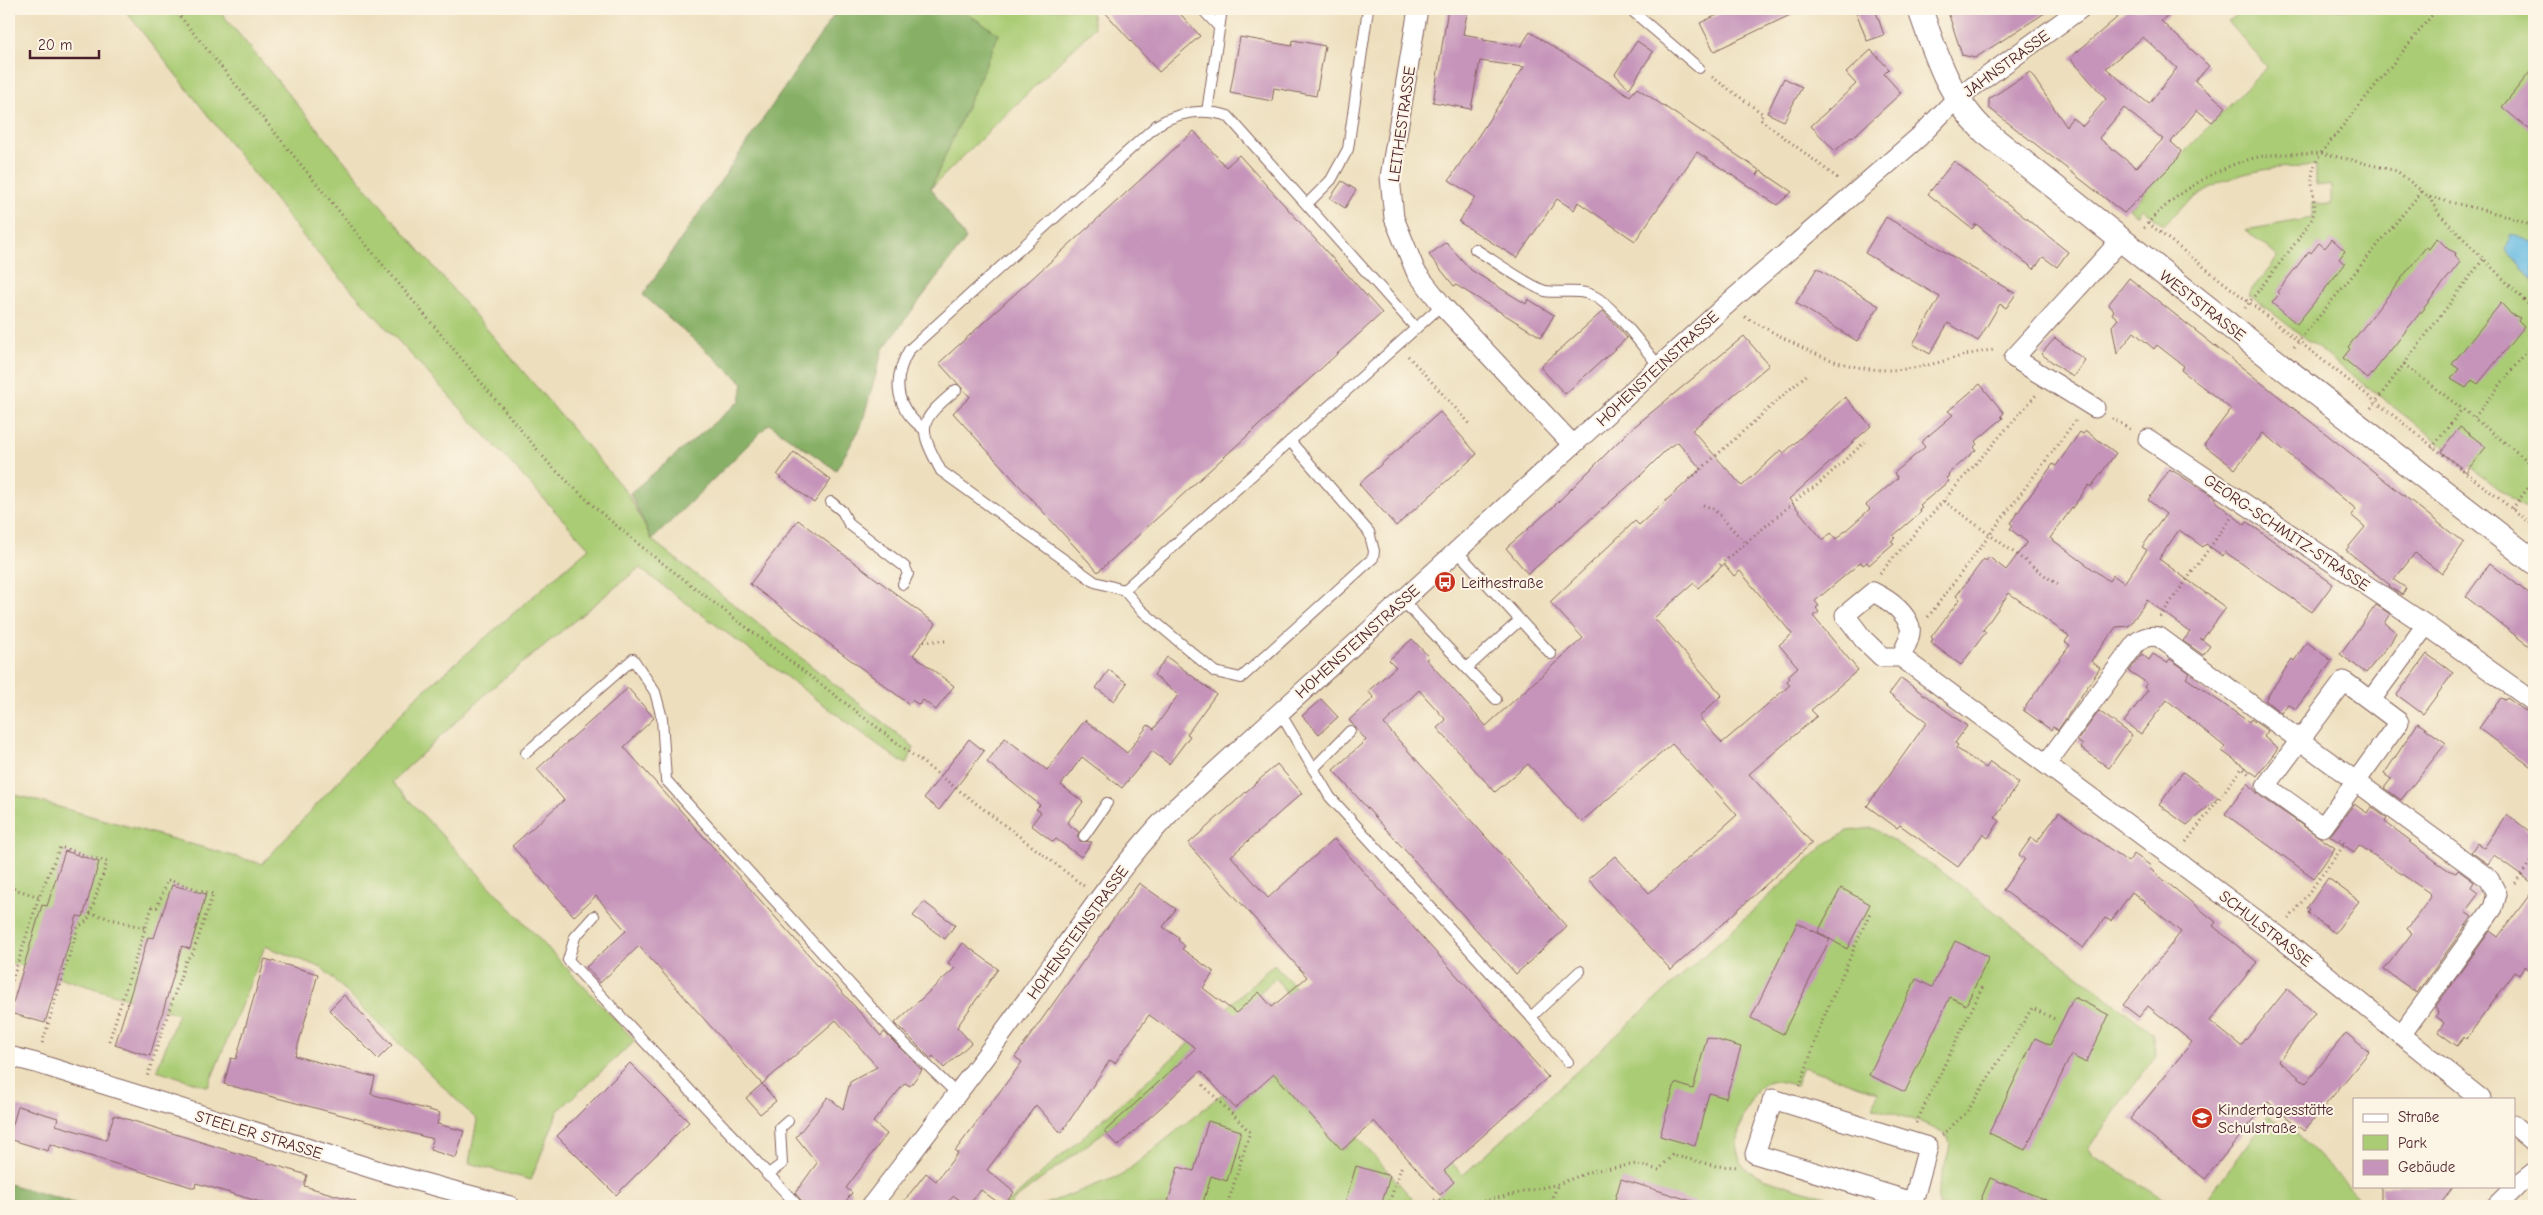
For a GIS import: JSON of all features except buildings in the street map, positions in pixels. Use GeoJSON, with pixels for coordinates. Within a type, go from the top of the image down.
{"type":"FeatureCollection","features":[{"type":"Feature","properties":{"kind":"street","name":"LEITHESTRASSE"},"geometry":{"type":"LineString","coordinates":[[1418,9],[1390,177],[1394,218],[1416,272],[1442,305],[1573,446]]}},
{"type":"Feature","properties":{"kind":"street","name":"WESTSTRASSE"},"geometry":{"type":"LineString","coordinates":[[1920,9],[1944,75],[1956,99],[1970,117],[1994,140],[2534,562]]}},
{"type":"Feature","properties":{"kind":"street","name":"JAHNSTRASSE"},"geometry":{"type":"LineString","coordinates":[[1956,99],[2080,9]]}},
{"type":"Feature","properties":{"kind":"street","name":"HOHENSTEINSTRASSE"},"geometry":{"type":"LineString","coordinates":[[871,1206],[957,1094],[1100,898],[1148,836],[1279,711],[1725,306],[1920,136],[1956,99]]}},
{"type":"Feature","properties":{"kind":"street"},"geometry":{"type":"LineString","coordinates":[[2092,406],[2014,358],[2125,243]]}},
{"type":"Feature","properties":{"kind":"street","name":"GEORG-SCHMITZ-STRASSE"},"geometry":{"type":"LineString","coordinates":[[2148,439],[2426,625],[2534,702]]}},
{"type":"Feature","properties":{"kind":"street"},"geometry":{"type":"LineString","coordinates":[[1901,657],[1910,628],[1901,614],[1888,600],[1873,592],[1846,615],[1864,640],[1882,657],[1901,657],[2046,764],[2136,643],[2142,638],[2159,637],[2490,879],[2497,894],[2493,908],[2401,1035]]}},
{"type":"Feature","properties":{"kind":"street"},"geometry":{"type":"LineString","coordinates":[[2371,700],[2426,625]]}},
{"type":"Feature","properties":{"kind":"street"},"geometry":{"type":"LineString","coordinates":[[2344,681],[2399,722],[2322,827],[2266,786],[2299,740],[2344,681]]}},
{"type":"Feature","properties":{"kind":"street","name":"SCHULSTRASSE"},"geometry":{"type":"LineString","coordinates":[[2046,764],[2277,935],[2480,1098]]}},
{"type":"Feature","properties":{"kind":"street","name":"STEELER STRASSE"},"geometry":{"type":"LineString","coordinates":[[9,1056],[383,1172],[510,1206]]}},
{"type":"Feature","properties":{"kind":"street"},"geometry":{"type":"LineString","coordinates":[[1773,1099],[1907,1140],[1928,1147],[1913,1204],[1755,1154],[1773,1099]]}},
{"type":"Feature","properties":{"kind":"street"},"geometry":{"type":"LineString","coordinates":[[2516,1128],[2534,1142]]}},
{"type":"Feature","properties":{"kind":"street"},"geometry":{"type":"LineString","coordinates":[[2497,1206],[2534,1172]]}},
{"type":"Feature","properties":{"kind":"lane"},"geometry":{"type":"LineString","coordinates":[[1202,9],[1219,27]]}},
{"type":"Feature","properties":{"kind":"lane"},"geometry":{"type":"LineString","coordinates":[[1207,112],[1222,9]]}},
{"type":"Feature","properties":{"kind":"lane"},"geometry":{"type":"LineString","coordinates":[[1307,204],[1331,180],[1348,149],[1368,9]]}},
{"type":"Feature","properties":{"kind":"lane"},"geometry":{"type":"LineString","coordinates":[[1630,9],[1699,68]]}},
{"type":"Feature","properties":{"kind":"lane"},"geometry":{"type":"LineString","coordinates":[[925,430],[910,419],[899,393],[897,379],[909,350],[1157,125],[1170,117],[1184,114],[1207,112],[1228,116],[1416,328]]}},
{"type":"Feature","properties":{"kind":"lane"},"geometry":{"type":"LineString","coordinates":[[1475,249],[1543,290],[1580,291],[1595,296],[1608,307],[1660,367]]}},
{"type":"Feature","properties":{"kind":"lane"},"geometry":{"type":"LineString","coordinates":[[1124,590],[1442,305]]}},
{"type":"Feature","properties":{"kind":"lane"},"geometry":{"type":"LineString","coordinates":[[956,390],[929,412],[925,421],[929,448],[941,471],[1095,582],[1124,590],[1140,609],[1215,672],[1241,678],[1373,558],[1374,551],[1369,532],[1290,441]]}},
{"type":"Feature","properties":{"kind":"lane"},"geometry":{"type":"LineString","coordinates":[[830,502],[842,511],[849,524],[905,567],[908,574],[904,584]]}},
{"type":"Feature","properties":{"kind":"lane"},"geometry":{"type":"LineString","coordinates":[[1457,551],[1551,654]]}},
{"type":"Feature","properties":{"kind":"lane"},"geometry":{"type":"LineString","coordinates":[[1402,600],[1496,699]]}},
{"type":"Feature","properties":{"kind":"lane"},"geometry":{"type":"LineString","coordinates":[[1466,668],[1520,620]]}},
{"type":"Feature","properties":{"kind":"lane"},"geometry":{"type":"LineString","coordinates":[[526,753],[633,659],[656,692],[662,718],[666,780],[897,1036],[957,1094]]}},
{"type":"Feature","properties":{"kind":"lane"},"geometry":{"type":"LineString","coordinates":[[1279,711],[1330,797],[1531,1017],[1568,1062]]}},
{"type":"Feature","properties":{"kind":"lane"},"geometry":{"type":"LineString","coordinates":[[1313,769],[1350,731]]}},
{"type":"Feature","properties":{"kind":"lane"},"geometry":{"type":"LineString","coordinates":[[1084,836],[1107,803]]}},
{"type":"Feature","properties":{"kind":"lane"},"geometry":{"type":"LineString","coordinates":[[594,916],[575,937],[568,960],[798,1206]]}},
{"type":"Feature","properties":{"kind":"lane"},"geometry":{"type":"LineString","coordinates":[[1531,1017],[1580,972]]}},
{"type":"Feature","properties":{"kind":"lane"},"geometry":{"type":"LineString","coordinates":[[768,1175],[782,1164],[780,1128],[788,1121]]}},
{"type":"Feature","properties":{"kind":"path"},"geometry":{"type":"LineString","coordinates":[[174,9],[373,253],[551,466],[599,511],[648,552],[1100,898]]}},
{"type":"Feature","properties":{"kind":"path"},"geometry":{"type":"LineString","coordinates":[[2232,327],[2313,218],[2311,185],[2313,168],[2321,153],[2437,9]]}},
{"type":"Feature","properties":{"kind":"path"},"geometry":{"type":"LineString","coordinates":[[1699,68],[1762,114],[1760,119],[1856,192]]}},
{"type":"Feature","properties":{"kind":"path"},"geometry":{"type":"LineString","coordinates":[[2125,243],[2175,199],[2216,172],[2262,156],[2321,153],[2397,171],[2429,197],[2440,214],[2534,310]]}},
{"type":"Feature","properties":{"kind":"path"},"geometry":{"type":"LineString","coordinates":[[2279,364],[2422,191]]}},
{"type":"Feature","properties":{"kind":"path"},"geometry":{"type":"LineString","coordinates":[[2429,197],[2508,216],[2534,226]]}},
{"type":"Feature","properties":{"kind":"path"},"geometry":{"type":"LineString","coordinates":[[2148,223],[2377,401],[2432,448],[2534,526]]}},
{"type":"Feature","properties":{"kind":"path"},"geometry":{"type":"LineString","coordinates":[[2358,425],[2484,258]]}},
{"type":"Feature","properties":{"kind":"path"},"geometry":{"type":"LineString","coordinates":[[1725,306],[1820,358],[1860,369],[1911,368],[1998,350],[2014,358]]}},
{"type":"Feature","properties":{"kind":"path"},"geometry":{"type":"LineString","coordinates":[[2474,418],[2534,342]]}},
{"type":"Feature","properties":{"kind":"path"},"geometry":{"type":"LineString","coordinates":[[1398,344],[1471,425]]}},
{"type":"Feature","properties":{"kind":"path"},"geometry":{"type":"LineString","coordinates":[[2404,364],[2534,466]]}},
{"type":"Feature","properties":{"kind":"path"},"geometry":{"type":"LineString","coordinates":[[1690,479],[1806,375]]}},
{"type":"Feature","properties":{"kind":"path"},"geometry":{"type":"LineString","coordinates":[[1873,592],[1875,578],[2050,380]]}},
{"type":"Feature","properties":{"kind":"path"},"geometry":{"type":"LineString","coordinates":[[1910,628],[1925,622],[2092,406],[2148,439]]}},
{"type":"Feature","properties":{"kind":"path"},"geometry":{"type":"LineString","coordinates":[[2416,470],[2462,409]]}},
{"type":"Feature","properties":{"kind":"path"},"geometry":{"type":"LineString","coordinates":[[1720,565],[1865,442]]}},
{"type":"Feature","properties":{"kind":"path"},"geometry":{"type":"LineString","coordinates":[[2494,531],[2534,480]]}},
{"type":"Feature","properties":{"kind":"path"},"geometry":{"type":"LineString","coordinates":[[1944,501],[2058,586]]}},
{"type":"Feature","properties":{"kind":"path"},"geometry":{"type":"LineString","coordinates":[[2152,636],[2158,620],[2243,501]]}},
{"type":"Feature","properties":{"kind":"path"},"geometry":{"type":"LineString","coordinates":[[1703,505],[1714,509],[1746,544]]}},
{"type":"Feature","properties":{"kind":"path"},"geometry":{"type":"LineString","coordinates":[[924,641],[944,641]]}},
{"type":"Feature","properties":{"kind":"path"},"geometry":{"type":"LineString","coordinates":[[2174,857],[2242,768],[2266,786]]}},
{"type":"Feature","properties":{"kind":"path"},"geometry":{"type":"LineString","coordinates":[[2277,935],[2345,844],[2322,827]]}},
{"type":"Feature","properties":{"kind":"path"},"geometry":{"type":"LineString","coordinates":[[9,990],[39,897],[60,847],[107,862],[88,920],[78,927],[36,1063]]}},
{"type":"Feature","properties":{"kind":"path"},"geometry":{"type":"LineString","coordinates":[[2497,894],[2511,889],[2534,858]]}},
{"type":"Feature","properties":{"kind":"path"},"geometry":{"type":"LineString","coordinates":[[109,1040],[144,928],[152,907],[158,907],[168,880],[213,894],[193,953],[186,960],[140,1097]]}},
{"type":"Feature","properties":{"kind":"path"},"geometry":{"type":"LineString","coordinates":[[9,887],[39,897]]}},
{"type":"Feature","properties":{"kind":"path"},"geometry":{"type":"LineString","coordinates":[[1793,1105],[1822,1022],[1871,910]]}},
{"type":"Feature","properties":{"kind":"path"},"geometry":{"type":"LineString","coordinates":[[90,913],[144,928]]}},
{"type":"Feature","properties":{"kind":"path"},"geometry":{"type":"LineString","coordinates":[[1907,1140],[1984,984]]}},
{"type":"Feature","properties":{"kind":"path"},"geometry":{"type":"LineString","coordinates":[[1928,1147],[1967,1112],[2032,1008],[2054,1019]]}},
{"type":"Feature","properties":{"kind":"path"},"geometry":{"type":"LineString","coordinates":[[1203,1085],[1250,1132],[1227,1206]]}},
{"type":"Feature","properties":{"kind":"path"},"geometry":{"type":"LineString","coordinates":[[1234,1154],[1242,1156]]}},
{"type":"Feature","properties":{"kind":"path"},"geometry":{"type":"LineString","coordinates":[[1434,1200],[1476,1203],[1558,1184],[1592,1171],[1637,1164],[1659,1170],[1672,1155],[1716,1166],[1742,1167],[1755,1154]]}},
{"type":"Feature","properties":{"kind":"path"},"geometry":{"type":"LineString","coordinates":[[1388,1206],[1402,1165]]}},
{"type":"Feature","properties":{"kind":"path"},"geometry":{"type":"LineString","coordinates":[[1550,1206],[1558,1184]]}},
{"type":"Feature","properties":{"kind":"path"},"geometry":{"type":"LineString","coordinates":[[1203,1203],[1217,1206]]}},
{"type":"Feature","properties":{"kind":"green space"},"geometry":{"type":"Polygon","coordinates":[[[124,9],[218,9],[390,216],[628,494],[652,540],[914,747],[907,764],[900,761],[639,568],[492,688],[392,782],[635,1041],[558,1111],[531,1180],[469,1163],[477,1120],[322,968],[265,946],[208,1087],[157,1070],[178,1014],[9,962],[9,793],[262,864],[414,699],[589,548],[311,246],[124,9]]]}},
{"type":"Feature","properties":{"kind":"green space"},"geometry":{"type":"Polygon","coordinates":[[[838,9],[959,9],[999,34],[931,188],[966,239],[883,349],[861,427],[836,470],[769,424],[652,540],[630,493],[740,401],[743,383],[643,295],[838,9]]]}},
{"type":"Feature","properties":{"kind":"green space"},"geometry":{"type":"Polygon","coordinates":[[[959,9],[1091,9],[1094,28],[931,188],[999,34],[959,9]]]}},
{"type":"Feature","properties":{"kind":"green space"},"geometry":{"type":"Polygon","coordinates":[[[2247,9],[2534,9],[2534,516],[2248,294],[2278,257],[2246,230],[2312,218],[2312,203],[2331,204],[2331,186],[2316,185],[2316,165],[2270,169],[2224,181],[2199,195],[2163,225],[2142,208],[2136,215],[2129,209],[2267,67],[2228,21],[2247,9]]]}},
{"type":"Feature","properties":{"kind":"green space"},"geometry":{"type":"Polygon","coordinates":[[[1873,828],[1948,876],[2152,1032],[2156,1055],[2089,1147],[2095,1157],[2175,1206],[1938,1206],[1939,1185],[1949,1148],[1948,1138],[1935,1128],[1925,1124],[1873,1108],[1878,1092],[1803,1067],[1796,1085],[1770,1081],[1763,1084],[1757,1090],[1747,1107],[1740,1127],[1737,1149],[1740,1160],[1745,1168],[1766,1179],[1861,1206],[1427,1206],[1453,1182],[1287,994],[1276,978],[1104,1132],[1014,1200],[1010,1206],[1004,1206],[1176,1055],[1274,964],[1463,1175],[1826,844],[1848,831],[1873,828]]]}},
{"type":"Feature","properties":{"kind":"green space"},"geometry":{"type":"Polygon","coordinates":[[[1273,1074],[1342,1150],[1357,1137],[1419,1206],[1040,1206],[1122,1175],[1222,1094],[1235,1108],[1273,1074]]]}},
{"type":"Feature","properties":{"kind":"green space"},"geometry":{"type":"Polygon","coordinates":[[[2268,1116],[2294,1131],[2368,1206],[2202,1206],[2268,1116]]]}},
{"type":"Feature","properties":{"kind":"green space"},"geometry":{"type":"Polygon","coordinates":[[[9,1184],[75,1203],[78,1206],[18,1206],[9,1199],[9,1184]]]}},
{"type":"Feature","properties":{"kind":"water"},"geometry":{"type":"Polygon","coordinates":[[[2511,234],[2534,243],[2534,281],[2506,249],[2511,234]]]}},
{"type":"Feature","properties":{"kind":"place","name":"Leithestraße"},"geometry":{"type":"Point","coordinates":[1445,582]}},
{"type":"Feature","properties":{"kind":"place","name":"Kindertagesstätte Schulstraße"},"geometry":{"type":"Point","coordinates":[2202,1118]}}]}
